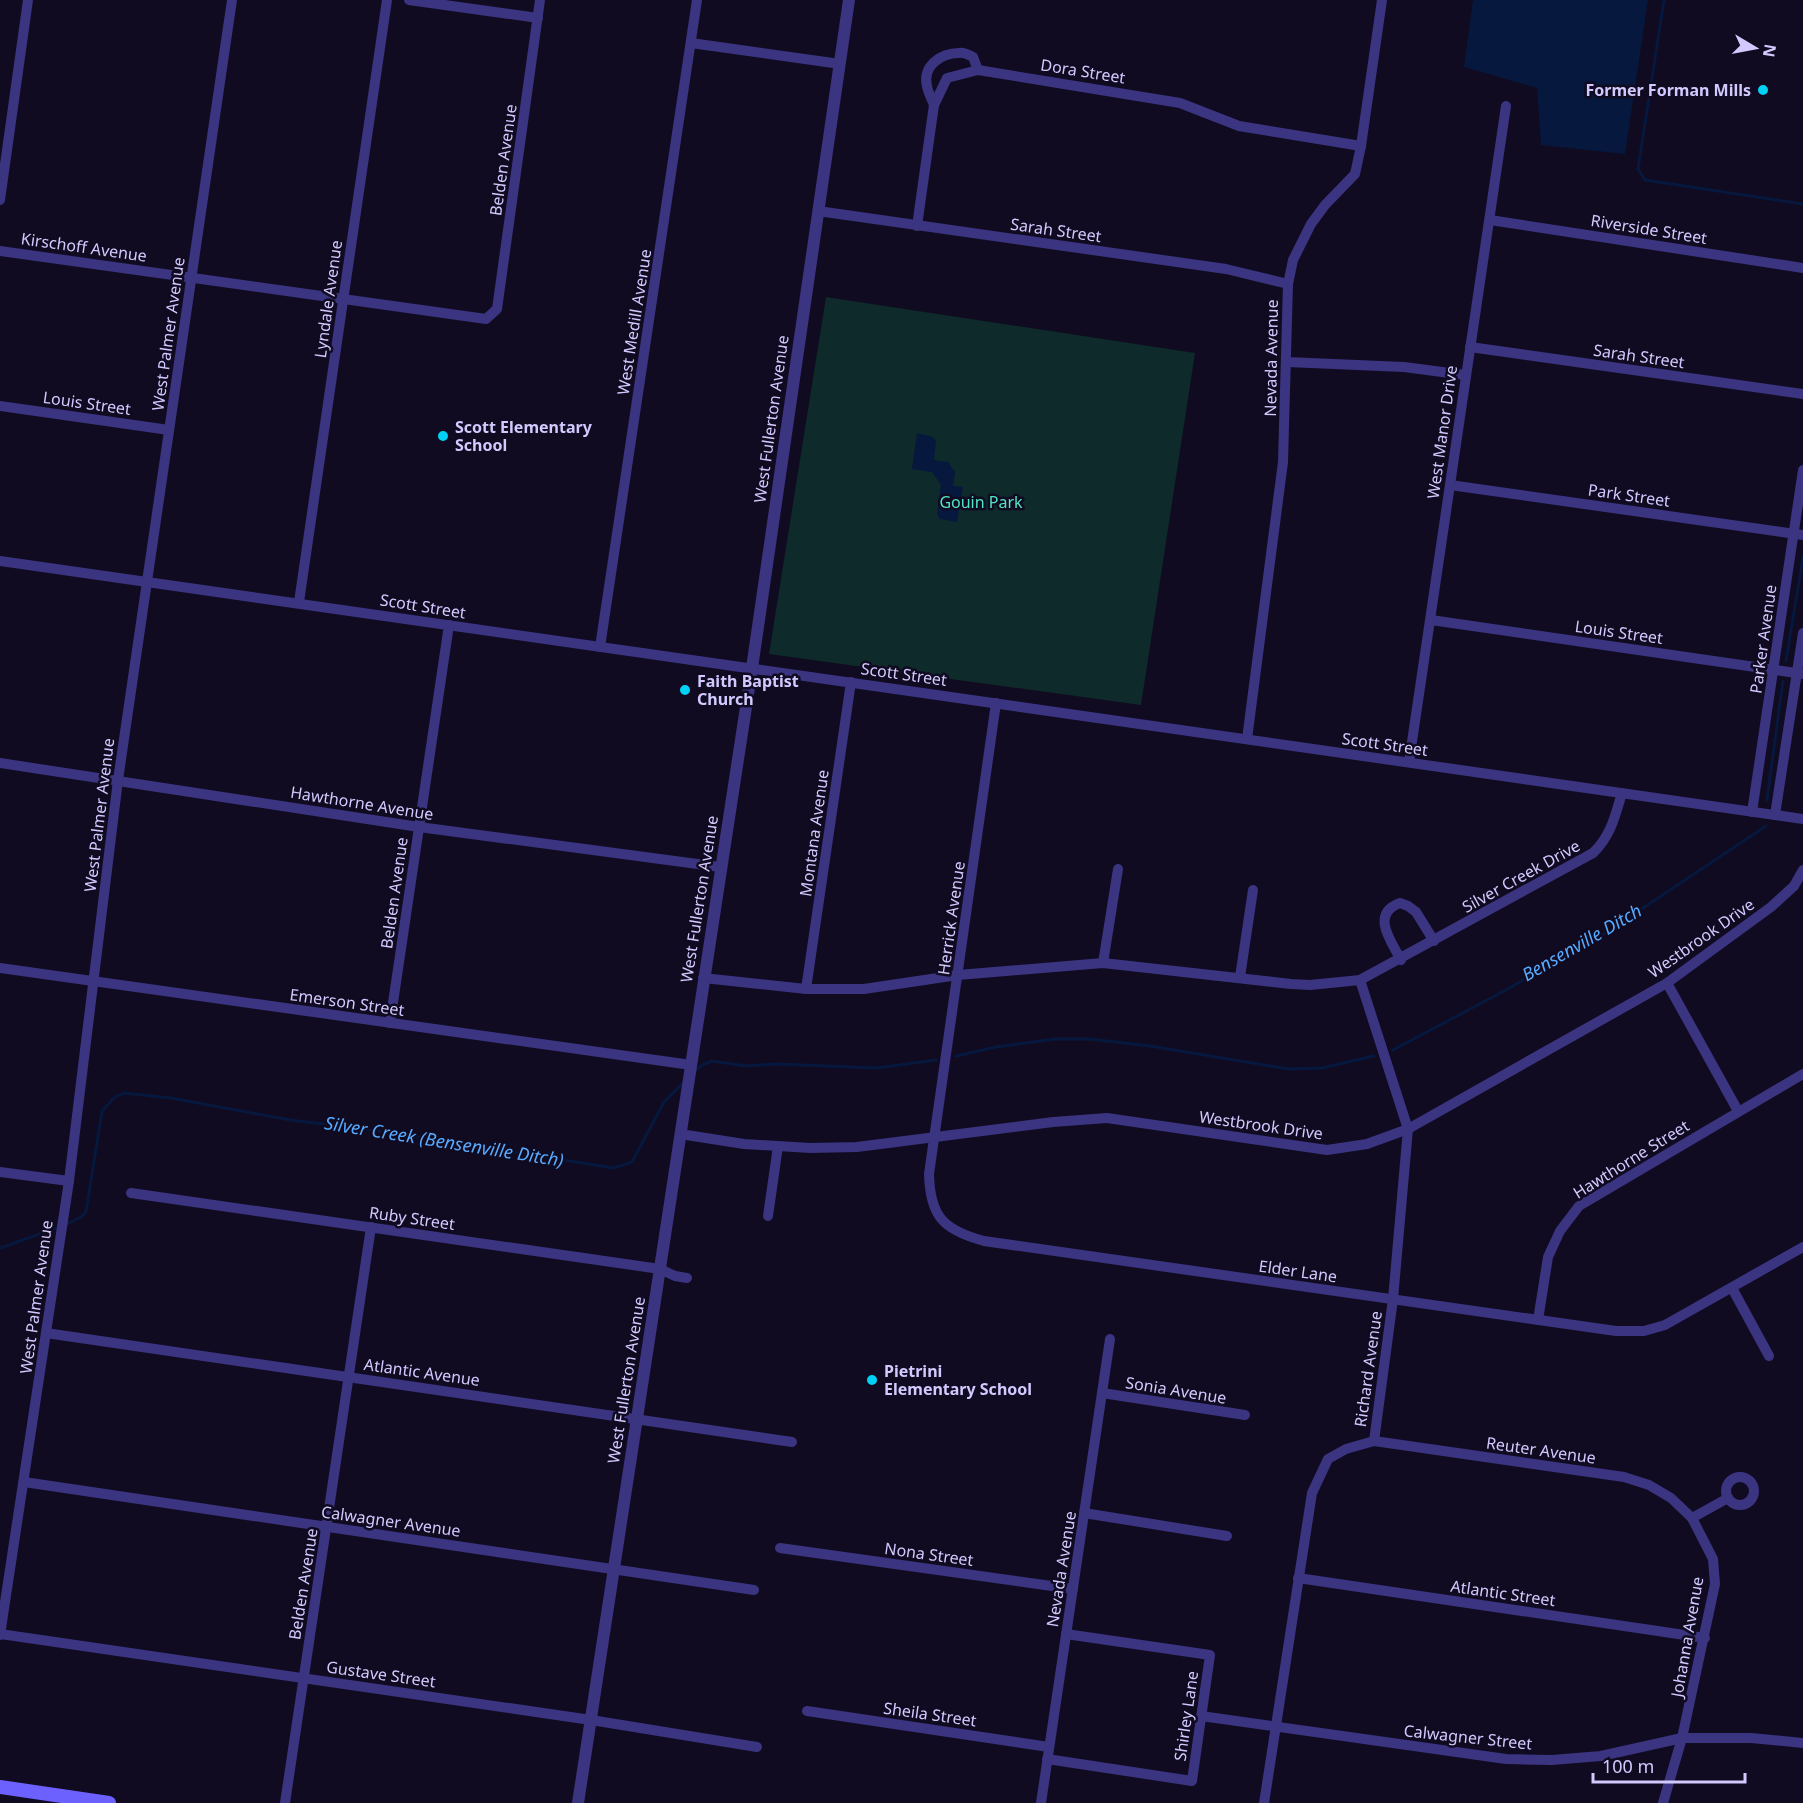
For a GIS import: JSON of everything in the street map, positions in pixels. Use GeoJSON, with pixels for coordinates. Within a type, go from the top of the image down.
{"type":"FeatureCollection","features":[{"type":"Feature","properties":{"kind":"main road"},"geometry":{"type":"LineString","coordinates":[[0,1787],[109,1803]]}},
{"type":"Feature","properties":{"kind":"street"},"geometry":{"type":"LineString","coordinates":[[0,200],[28,0]]}},
{"type":"Feature","properties":{"kind":"street","name":"West Palmer Avenue"},"geometry":{"type":"LineString","coordinates":[[0,1634],[69,1181],[118,780],[232,0]]}},
{"type":"Feature","properties":{"kind":"street","name":"Lyndale Avenue"},"geometry":{"type":"LineString","coordinates":[[298,603],[387,0]]}},
{"type":"Feature","properties":{"kind":"street"},"geometry":{"type":"LineString","coordinates":[[409,0],[537,18]]}},
{"type":"Feature","properties":{"kind":"street","name":"Belden Avenue"},"geometry":{"type":"LineString","coordinates":[[486,319],[497,309],[540,0]]}},
{"type":"Feature","properties":{"kind":"street","name":"West Medill Avenue"},"geometry":{"type":"LineString","coordinates":[[600,647],[697,0]]}},
{"type":"Feature","properties":{"kind":"street","name":"West Fullerton Avenue"},"geometry":{"type":"LineString","coordinates":[[578,1803],[752,668],[849,0]]}},
{"type":"Feature","properties":{"kind":"street","name":"Nevada Avenue"},"geometry":{"type":"LineString","coordinates":[[1247,739],[1283,462],[1288,284],[1293,260],[1311,224],[1325,205],[1355,174],[1382,0]]}},
{"type":"Feature","properties":{"kind":"street"},"geometry":{"type":"LineString","coordinates":[[691,43],[840,64]]}},
{"type":"Feature","properties":{"kind":"street"},"geometry":{"type":"LineString","coordinates":[[934,105],[926,85],[927,75],[930,67],[941,56],[961,52],[973,57],[978,70]]}},
{"type":"Feature","properties":{"kind":"street","name":"Dora Street"},"geometry":{"type":"LineString","coordinates":[[917,226],[934,105],[946,78],[978,70],[1180,104],[1239,126],[1361,146]]}},
{"type":"Feature","properties":{"kind":"street","name":"West Manor Drive"},"geometry":{"type":"LineString","coordinates":[[1409,762],[1506,106]]}},
{"type":"Feature","properties":{"kind":"street","name":"Sarah Street"},"geometry":{"type":"LineString","coordinates":[[818,211],[1226,269],[1288,284]]}},
{"type":"Feature","properties":{"kind":"street","name":"Riverside Street"},"geometry":{"type":"LineString","coordinates":[[1490,220],[1803,268]]}},
{"type":"Feature","properties":{"kind":"street","name":"Kirschoff Avenue"},"geometry":{"type":"LineString","coordinates":[[0,250],[486,319]]}},
{"type":"Feature","properties":{"kind":"street","name":"Sarah Street"},"geometry":{"type":"LineString","coordinates":[[1470,347],[1803,394]]}},
{"type":"Feature","properties":{"kind":"street"},"geometry":{"type":"LineString","coordinates":[[1287,362],[1404,367],[1465,375]]}},
{"type":"Feature","properties":{"kind":"street","name":"Louis Street"},"geometry":{"type":"LineString","coordinates":[[0,406],[169,430]]}},
{"type":"Feature","properties":{"kind":"street","name":"Parker Avenue"},"geometry":{"type":"LineString","coordinates":[[1752,812],[1798,534],[1803,470]]}},
{"type":"Feature","properties":{"kind":"street","name":"Park Street"},"geometry":{"type":"LineString","coordinates":[[1450,485],[1798,534]]}},
{"type":"Feature","properties":{"kind":"street","name":"Scott Street"},"geometry":{"type":"LineString","coordinates":[[0,561],[1803,819]]}},
{"type":"Feature","properties":{"kind":"street","name":"Louis Street"},"geometry":{"type":"LineString","coordinates":[[1431,620],[1800,674]]}},
{"type":"Feature","properties":{"kind":"street","name":"Belden Avenue"},"geometry":{"type":"LineString","coordinates":[[390,1023],[448,625]]}},
{"type":"Feature","properties":{"kind":"street"},"geometry":{"type":"LineString","coordinates":[[1775,815],[1800,674],[1803,633]]}},
{"type":"Feature","properties":{"kind":"street","name":"Montana Avenue"},"geometry":{"type":"LineString","coordinates":[[807,989],[851,682]]}},
{"type":"Feature","properties":{"kind":"street","name":"Herrick Avenue"},"geometry":{"type":"LineString","coordinates":[[934,1137],[996,703]]}},
{"type":"Feature","properties":{"kind":"street","name":"Hawthorne Avenue"},"geometry":{"type":"LineString","coordinates":[[0,763],[419,827],[720,867]]}},
{"type":"Feature","properties":{"kind":"street","name":"Silver Creek Drive"},"geometry":{"type":"LineString","coordinates":[[704,978],[807,989],[864,989],[958,975],[1103,963],[1310,985],[1360,981],[1593,853],[1604,843],[1610,832],[1622,793]]}},
{"type":"Feature","properties":{"kind":"street"},"geometry":{"type":"LineString","coordinates":[[1103,963],[1118,869]]}},
{"type":"Feature","properties":{"kind":"street","name":"Westbrook Drive"},"geometry":{"type":"LineString","coordinates":[[680,1134],[744,1144],[810,1148],[857,1147],[1053,1122],[1107,1118],[1327,1150],[1367,1144],[1408,1129],[1667,983],[1771,907],[1794,886],[1803,870]]}},
{"type":"Feature","properties":{"kind":"street"},"geometry":{"type":"LineString","coordinates":[[1240,977],[1253,890]]}},
{"type":"Feature","properties":{"kind":"street"},"geometry":{"type":"LineString","coordinates":[[1401,960],[1384,927],[1385,918],[1393,906],[1401,903],[1413,908],[1434,941]]}},
{"type":"Feature","properties":{"kind":"street","name":"Emerson Street"},"geometry":{"type":"LineString","coordinates":[[0,968],[690,1066]]}},
{"type":"Feature","properties":{"kind":"street","name":"Richard Avenue"},"geometry":{"type":"LineString","coordinates":[[1264,1803],[1312,1493],[1328,1459],[1346,1449],[1374,1441],[1393,1299],[1408,1129],[1360,981]]}},
{"type":"Feature","properties":{"kind":"street"},"geometry":{"type":"LineString","coordinates":[[1667,983],[1738,1111]]}},
{"type":"Feature","properties":{"kind":"street","name":"Hawthorne Street"},"geometry":{"type":"LineString","coordinates":[[1538,1320],[1548,1257],[1560,1231],[1579,1206],[1803,1074]]}},
{"type":"Feature","properties":{"kind":"street","name":"Elder Lane"},"geometry":{"type":"LineString","coordinates":[[934,1137],[929,1174],[931,1202],[936,1214],[945,1224],[963,1236],[984,1241],[1616,1331],[1644,1331],[1665,1325],[1803,1247]]}},
{"type":"Feature","properties":{"kind":"street"},"geometry":{"type":"LineString","coordinates":[[768,1216],[778,1146]]}},
{"type":"Feature","properties":{"kind":"street"},"geometry":{"type":"LineString","coordinates":[[0,1172],[69,1181]]}},
{"type":"Feature","properties":{"kind":"street","name":"Ruby Street"},"geometry":{"type":"LineString","coordinates":[[131,1193],[660,1269],[675,1276],[687,1278]]}},
{"type":"Feature","properties":{"kind":"street","name":"Belden Avenue"},"geometry":{"type":"LineString","coordinates":[[285,1803],[371,1227]]}},
{"type":"Feature","properties":{"kind":"street"},"geometry":{"type":"LineString","coordinates":[[1732,1288],[1769,1356]]}},
{"type":"Feature","properties":{"kind":"street","name":"Atlantic Avenue"},"geometry":{"type":"LineString","coordinates":[[46,1333],[792,1442]]}},
{"type":"Feature","properties":{"kind":"street","name":"Nevada Avenue"},"geometry":{"type":"LineString","coordinates":[[1041,1803],[1110,1340]]}},
{"type":"Feature","properties":{"kind":"street","name":"Sonia Avenue"},"geometry":{"type":"LineString","coordinates":[[1102,1394],[1245,1415]]}},
{"type":"Feature","properties":{"kind":"street","name":"Reuter Avenue"},"geometry":{"type":"LineString","coordinates":[[1374,1441],[1624,1477],[1649,1485],[1671,1498],[1692,1518]]}},
{"type":"Feature","properties":{"kind":"street","name":"Calwagner Avenue"},"geometry":{"type":"LineString","coordinates":[[24,1482],[754,1590]]}},
{"type":"Feature","properties":{"kind":"street"},"geometry":{"type":"LineString","coordinates":[[1692,1518],[1728,1498]]}},
{"type":"Feature","properties":{"kind":"street"},"geometry":{"type":"LineString","coordinates":[[1084,1513],[1227,1536]]}},
{"type":"Feature","properties":{"kind":"street","name":"Johanna Avenue"},"geometry":{"type":"LineString","coordinates":[[1663,1803],[1682,1738],[1715,1584],[1713,1559],[1692,1518]]}},
{"type":"Feature","properties":{"kind":"street","name":"Nona Street"},"geometry":{"type":"LineString","coordinates":[[780,1548],[1073,1589]]}},
{"type":"Feature","properties":{"kind":"street","name":"Atlantic Street"},"geometry":{"type":"LineString","coordinates":[[1298,1578],[1704,1638]]}},
{"type":"Feature","properties":{"kind":"street","name":"Gustave Street"},"geometry":{"type":"LineString","coordinates":[[0,1634],[591,1720],[757,1748]]}},
{"type":"Feature","properties":{"kind":"street","name":"Shirley Lane"},"geometry":{"type":"LineString","coordinates":[[1047,1759],[1192,1781],[1210,1655],[1066,1634]]}},
{"type":"Feature","properties":{"kind":"street","name":"Sheila Street"},"geometry":{"type":"LineString","coordinates":[[807,1711],[1049,1747]]}},
{"type":"Feature","properties":{"kind":"street","name":"Calwagner Street"},"geometry":{"type":"LineString","coordinates":[[1201,1716],[1506,1759],[1552,1760],[1601,1756],[1682,1738],[1751,1738],[1803,1743]]}},
{"type":"Feature","properties":{"kind":"green space","name":"Gouin Park"},"geometry":{"type":"Polygon","coordinates":[[[826,297],[1195,353],[1141,705],[769,654],[826,297]]]}},
{"type":"Feature","properties":{"kind":"water"},"geometry":{"type":"Polygon","coordinates":[[[1473,0],[1648,0],[1625,154],[1541,145],[1537,88],[1464,67],[1473,0]]]}},
{"type":"Feature","properties":{"kind":"water"},"geometry":{"type":"Polygon","coordinates":[[[917,433],[933,437],[936,441],[934,460],[948,462],[955,472],[953,486],[963,487],[957,522],[940,519],[937,514],[941,485],[932,472],[912,469],[917,433]]]}},
{"type":"Feature","properties":{"kind":"waterway","name":"Bensenville Ditch"},"geometry":{"type":"LineString","coordinates":[[1664,0],[1638,169],[1645,180],[1803,204]]}},
{"type":"Feature","properties":{"kind":"waterway","name":"Bensenville Ditch"},"geometry":{"type":"LineString","coordinates":[[1786,661],[1803,557]]}},
{"type":"Feature","properties":{"kind":"waterway","name":"Bensenville Ditch"},"geometry":{"type":"LineString","coordinates":[[1767,800],[1783,681]]}},
{"type":"Feature","properties":{"kind":"waterway","name":"Bensenville Ditch"},"geometry":{"type":"LineString","coordinates":[[1393,1050],[1601,936],[1766,826]]}},
{"type":"Feature","properties":{"kind":"waterway","name":"Bensenville Ditch"},"geometry":{"type":"LineString","coordinates":[[956,1056],[996,1047],[1055,1039],[1090,1039],[1150,1046],[1289,1069],[1322,1068],[1374,1056]]}},
{"type":"Feature","properties":{"kind":"waterway","name":"Silver Creek (Bensenville Ditch)"},"geometry":{"type":"LineString","coordinates":[[693,1073],[702,1065],[712,1061],[746,1066],[776,1064],[877,1068],[936,1060]]}},
{"type":"Feature","properties":{"kind":"waterway","name":"Silver Creek (Bensenville Ditch)"},"geometry":{"type":"LineString","coordinates":[[65,1225],[86,1212],[102,1111],[115,1097],[124,1093],[171,1098],[290,1120],[373,1130],[614,1168],[632,1162],[664,1102],[684,1082]]}},
{"type":"Feature","properties":{"kind":"waterway","name":"Silver Creek (Bensenville Ditch)"},"geometry":{"type":"LineString","coordinates":[[0,1248],[59,1227]]}},
{"type":"Feature","properties":{"kind":"place","name":"Former Forman Mills"},"geometry":{"type":"Point","coordinates":[1763,90]}},
{"type":"Feature","properties":{"kind":"place","name":"Scott Elementary School"},"geometry":{"type":"Point","coordinates":[443,436]}},
{"type":"Feature","properties":{"kind":"place","name":"Faith Baptist Church"},"geometry":{"type":"Point","coordinates":[685,690]}},
{"type":"Feature","properties":{"kind":"place","name":"Pietrini Elementary School"},"geometry":{"type":"Point","coordinates":[872,1380]}}]}
